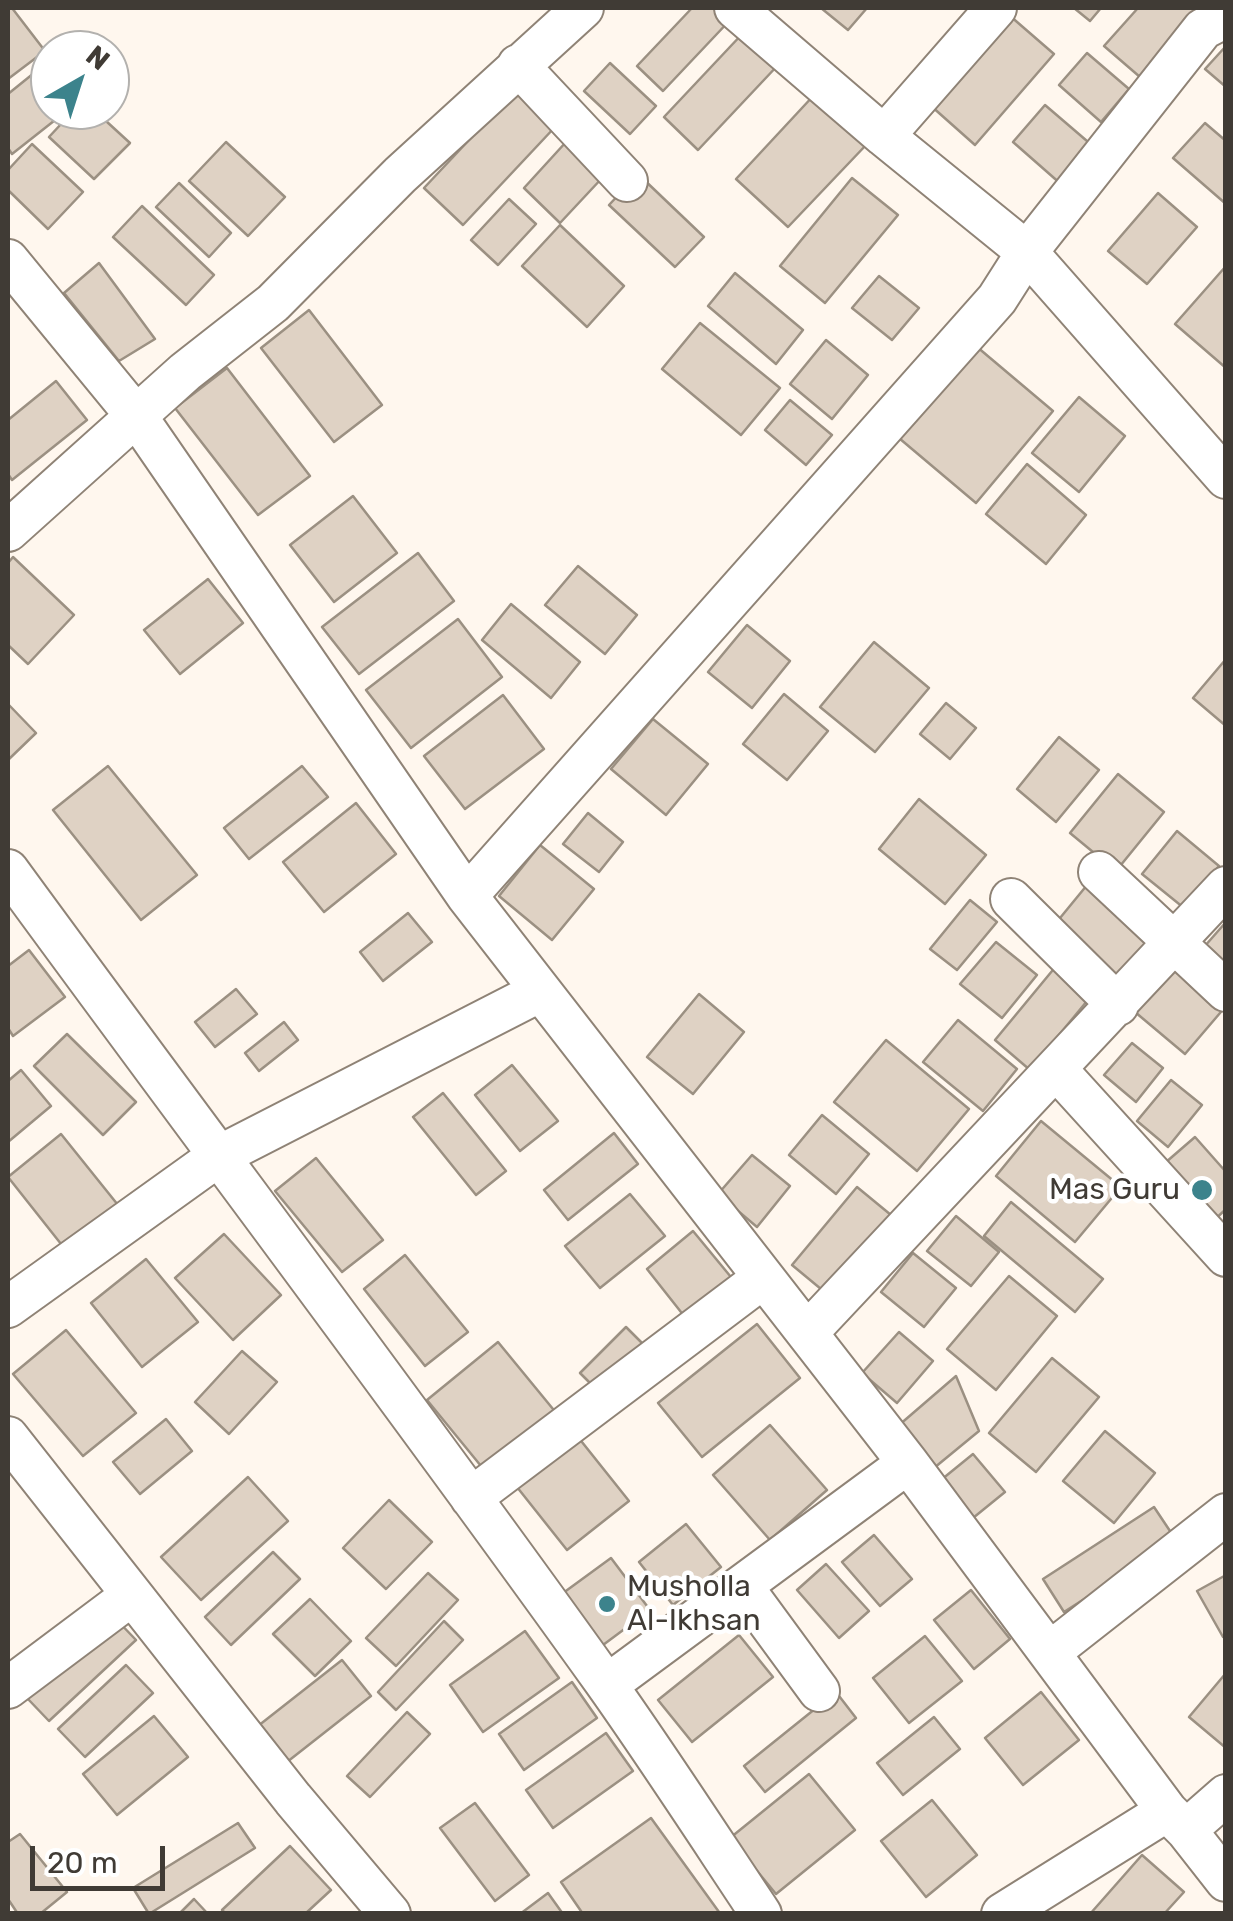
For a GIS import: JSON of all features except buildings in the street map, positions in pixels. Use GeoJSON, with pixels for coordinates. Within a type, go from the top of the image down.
{"type":"FeatureCollection","features":[{"type":"Feature","properties":{"kind":"street"},"geometry":{"type":"LineString","coordinates":[[8,531],[185,372],[273,302],[400,175],[583,8]]}},
{"type":"Feature","properties":{"kind":"street"},"geometry":{"type":"LineString","coordinates":[[736,8],[1027,252],[1226,478]]}},
{"type":"Feature","properties":{"kind":"street"},"geometry":{"type":"LineString","coordinates":[[884,136],[996,8]]}},
{"type":"Feature","properties":{"kind":"street"},"geometry":{"type":"LineString","coordinates":[[467,896],[997,299],[1027,252],[1203,29],[1226,17]]}},
{"type":"Feature","properties":{"kind":"street"},"geometry":{"type":"LineString","coordinates":[[518,65],[627,181]]}},
{"type":"Feature","properties":{"kind":"street"},"geometry":{"type":"LineString","coordinates":[[8,260],[137,417],[467,896],[539,992],[908,1462],[1176,1821],[1226,1881]]}},
{"type":"Feature","properties":{"kind":"street"},"geometry":{"type":"LineString","coordinates":[[8,870],[20,915],[306,1271],[607,1686],[761,1914]]}},
{"type":"Feature","properties":{"kind":"street"},"geometry":{"type":"LineString","coordinates":[[1098,872],[1226,990]]}},
{"type":"Feature","properties":{"kind":"street"},"geometry":{"type":"LineString","coordinates":[[807,1333],[1226,887]]}},
{"type":"Feature","properties":{"kind":"street"},"geometry":{"type":"LineString","coordinates":[[1011,899],[1118,1005]]}},
{"type":"Feature","properties":{"kind":"street"},"geometry":{"type":"LineString","coordinates":[[8,1306],[216,1156],[539,992]]}},
{"type":"Feature","properties":{"kind":"street"},"geometry":{"type":"LineString","coordinates":[[1056,1069],[1226,1256]]}},
{"type":"Feature","properties":{"kind":"street"},"geometry":{"type":"LineString","coordinates":[[471,1498],[764,1278]]}},
{"type":"Feature","properties":{"kind":"street"},"geometry":{"type":"LineString","coordinates":[[8,1438],[390,1914]]}},
{"type":"Feature","properties":{"kind":"street"},"geometry":{"type":"LineString","coordinates":[[607,1686],[908,1462]]}},
{"type":"Feature","properties":{"kind":"street"},"geometry":{"type":"LineString","coordinates":[[1050,1652],[1226,1514]]}},
{"type":"Feature","properties":{"kind":"street"},"geometry":{"type":"LineString","coordinates":[[742,1586],[819,1691]]}},
{"type":"Feature","properties":{"kind":"street"},"geometry":{"type":"LineString","coordinates":[[8,1688],[132,1595]]}},
{"type":"Feature","properties":{"kind":"street"},"geometry":{"type":"LineString","coordinates":[[1002,1914],[1226,1795]]}},
{"type":"Feature","properties":{"kind":"place","name":"Mas Guru"},"geometry":{"type":"Point","coordinates":[1202,1190]}},
{"type":"Feature","properties":{"kind":"place","name":"Musholla Al-Ikhsan"},"geometry":{"type":"Point","coordinates":[607,1604]}}]}
